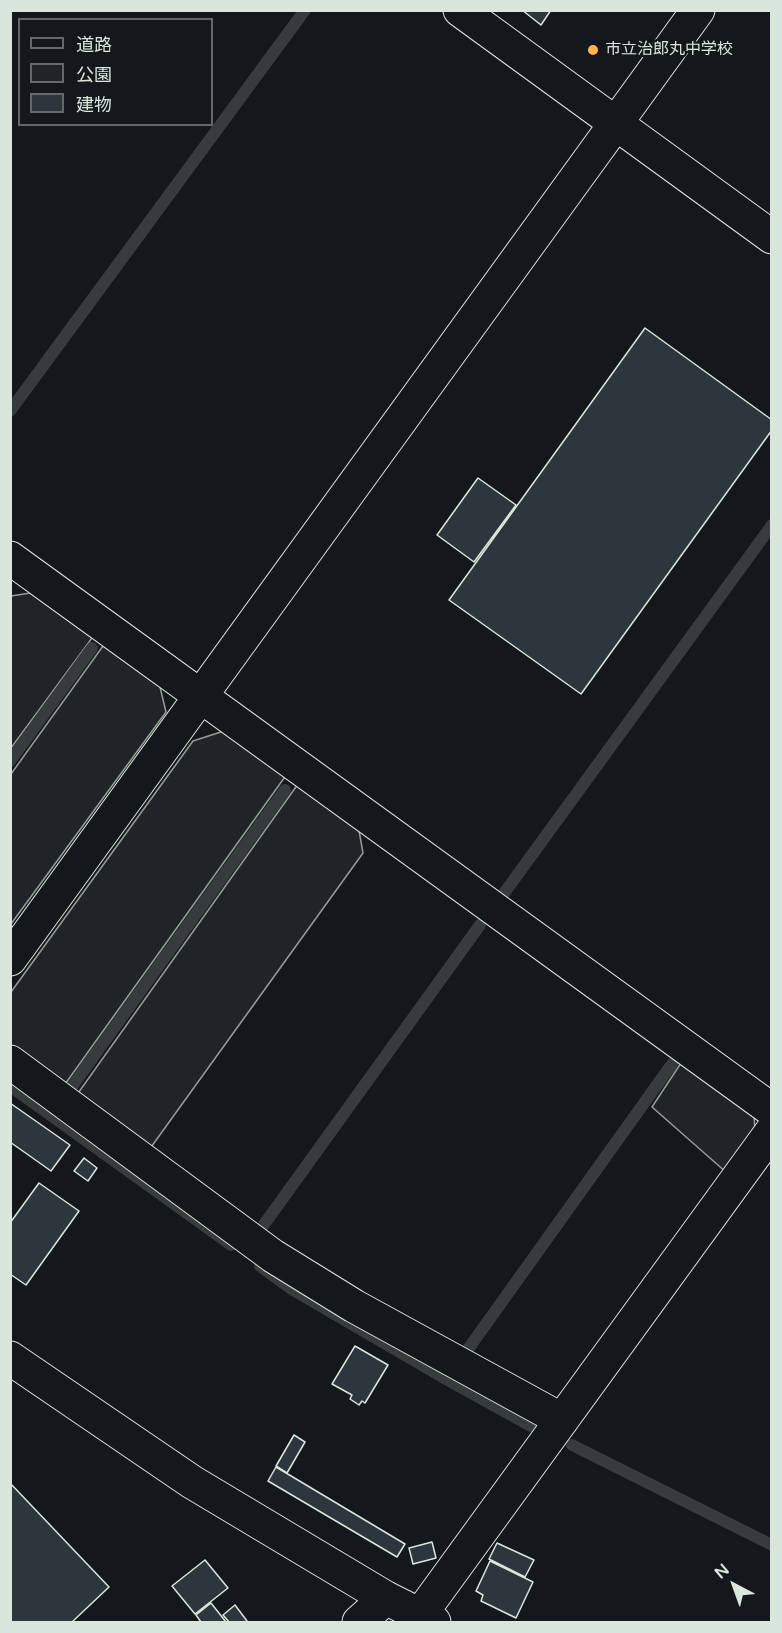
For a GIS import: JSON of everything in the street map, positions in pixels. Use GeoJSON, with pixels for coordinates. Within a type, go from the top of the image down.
{"type":"FeatureCollection","features":[{"type":"Feature","properties":{"kind":"street"},"geometry":{"type":"LineString","coordinates":[[460,10],[771,237]]}},
{"type":"Feature","properties":{"kind":"street"},"geometry":{"type":"LineString","coordinates":[[10,959],[698,10]]}},
{"type":"Feature","properties":{"kind":"street"},"geometry":{"type":"LineString","coordinates":[[10,558],[771,1110]]}},
{"type":"Feature","properties":{"kind":"street"},"geometry":{"type":"LineString","coordinates":[[10,1062],[273,1256],[354,1306],[562,1420]]}},
{"type":"Feature","properties":{"kind":"street"},"geometry":{"type":"LineString","coordinates":[[10,1358],[192,1482],[386,1598],[427,1619],[562,1420],[771,1131]]}},
{"type":"Feature","properties":{"kind":"street"},"geometry":{"type":"LineString","coordinates":[[359,1623],[386,1598]]}},
{"type":"Feature","properties":{"kind":"green space"},"geometry":{"type":"Polygon","coordinates":[[[30,593],[92,638],[11,748],[11,596],[30,593]]]}},
{"type":"Feature","properties":{"kind":"green space"},"geometry":{"type":"Polygon","coordinates":[[[103,646],[160,687],[166,712],[11,924],[11,774],[103,646]]]}},
{"type":"Feature","properties":{"kind":"green space"},"geometry":{"type":"Polygon","coordinates":[[[227,730],[287,774],[63,1087],[11,1049],[11,992],[193,741],[227,730]]]}},
{"type":"Feature","properties":{"kind":"green space"},"geometry":{"type":"Polygon","coordinates":[[[298,784],[358,825],[363,853],[149,1150],[76,1096],[298,784]]]}},
{"type":"Feature","properties":{"kind":"green space"},"geometry":{"type":"Polygon","coordinates":[[[683,1060],[754,1113],[755,1135],[727,1173],[652,1107],[683,1060]]]}},
{"type":"Feature","properties":{"kind":"building"},"geometry":{"type":"Polygon","coordinates":[[[522,10],[551,10],[541,25],[522,10]]]}},
{"type":"Feature","properties":{"kind":"building"},"geometry":{"type":"Polygon","coordinates":[[[645,328],[772,420],[772,430],[581,694],[449,600],[645,328]]]}},
{"type":"Feature","properties":{"kind":"building"},"geometry":{"type":"Polygon","coordinates":[[[478,478],[516,505],[474,562],[437,535],[478,478]]]}},
{"type":"Feature","properties":{"kind":"building"},"geometry":{"type":"Polygon","coordinates":[[[10,1103],[70,1145],[51,1171],[10,1142],[10,1103]]]}},
{"type":"Feature","properties":{"kind":"building"},"geometry":{"type":"Polygon","coordinates":[[[84,1158],[97,1168],[88,1181],[74,1171],[84,1158]]]}},
{"type":"Feature","properties":{"kind":"building"},"geometry":{"type":"Polygon","coordinates":[[[39,1183],[79,1211],[26,1285],[10,1274],[10,1223],[39,1183]]]}},
{"type":"Feature","properties":{"kind":"building"},"geometry":{"type":"Polygon","coordinates":[[[355,1346],[388,1365],[365,1403],[362,1401],[359,1405],[350,1399],[352,1395],[332,1384],[355,1346]]]}},
{"type":"Feature","properties":{"kind":"building"},"geometry":{"type":"Polygon","coordinates":[[[294,1435],[305,1442],[287,1473],[276,1466],[294,1435]]]}},
{"type":"Feature","properties":{"kind":"building"},"geometry":{"type":"Polygon","coordinates":[[[276,1467],[405,1544],[397,1557],[268,1481],[276,1467]]]}},
{"type":"Feature","properties":{"kind":"building"},"geometry":{"type":"Polygon","coordinates":[[[10,1483],[109,1587],[72,1622],[10,1622],[10,1483]]]}},
{"type":"Feature","properties":{"kind":"building"},"geometry":{"type":"Polygon","coordinates":[[[432,1542],[436,1558],[413,1564],[409,1548],[432,1542]]]}},
{"type":"Feature","properties":{"kind":"building"},"geometry":{"type":"Polygon","coordinates":[[[497,1543],[534,1560],[525,1577],[489,1559],[497,1543]]]}},
{"type":"Feature","properties":{"kind":"building"},"geometry":{"type":"Polygon","coordinates":[[[205,1560],[228,1588],[195,1614],[172,1586],[205,1560]]]}},
{"type":"Feature","properties":{"kind":"building"},"geometry":{"type":"Polygon","coordinates":[[[490,1561],[533,1582],[516,1618],[481,1601],[483,1595],[476,1591],[490,1561]]]}},
{"type":"Feature","properties":{"kind":"building"},"geometry":{"type":"Polygon","coordinates":[[[211,1603],[226,1622],[201,1622],[196,1615],[211,1603]]]}},
{"type":"Feature","properties":{"kind":"building"},"geometry":{"type":"Polygon","coordinates":[[[235,1605],[247,1621],[229,1622],[223,1615],[235,1605]]]}},
{"type":"Feature","properties":{"kind":"waterway"},"geometry":{"type":"LineString","coordinates":[[10,411],[305,10]]}},
{"type":"Feature","properties":{"kind":"waterway"},"geometry":{"type":"LineString","coordinates":[[502,896],[772,525]]}},
{"type":"Feature","properties":{"kind":"waterway"},"geometry":{"type":"LineString","coordinates":[[10,761],[92,648]]}},
{"type":"Feature","properties":{"kind":"waterway"},"geometry":{"type":"LineString","coordinates":[[73,1085],[285,790]]}},
{"type":"Feature","properties":{"kind":"waterway"},"geometry":{"type":"LineString","coordinates":[[260,1230],[480,925]]}},
{"type":"Feature","properties":{"kind":"waterway"},"geometry":{"type":"LineString","coordinates":[[466,1352],[672,1064]]}},
{"type":"Feature","properties":{"kind":"waterway"},"geometry":{"type":"LineString","coordinates":[[10,1086],[231,1245]]}},
{"type":"Feature","properties":{"kind":"waterway"},"geometry":{"type":"LineString","coordinates":[[260,1266],[290,1288],[531,1426]]}},
{"type":"Feature","properties":{"kind":"waterway"},"geometry":{"type":"LineString","coordinates":[[572,1445],[772,1545]]}},
{"type":"Feature","properties":{"kind":"place","name":"市立治郎丸中学校"},"geometry":{"type":"Point","coordinates":[593,50]}}]}
